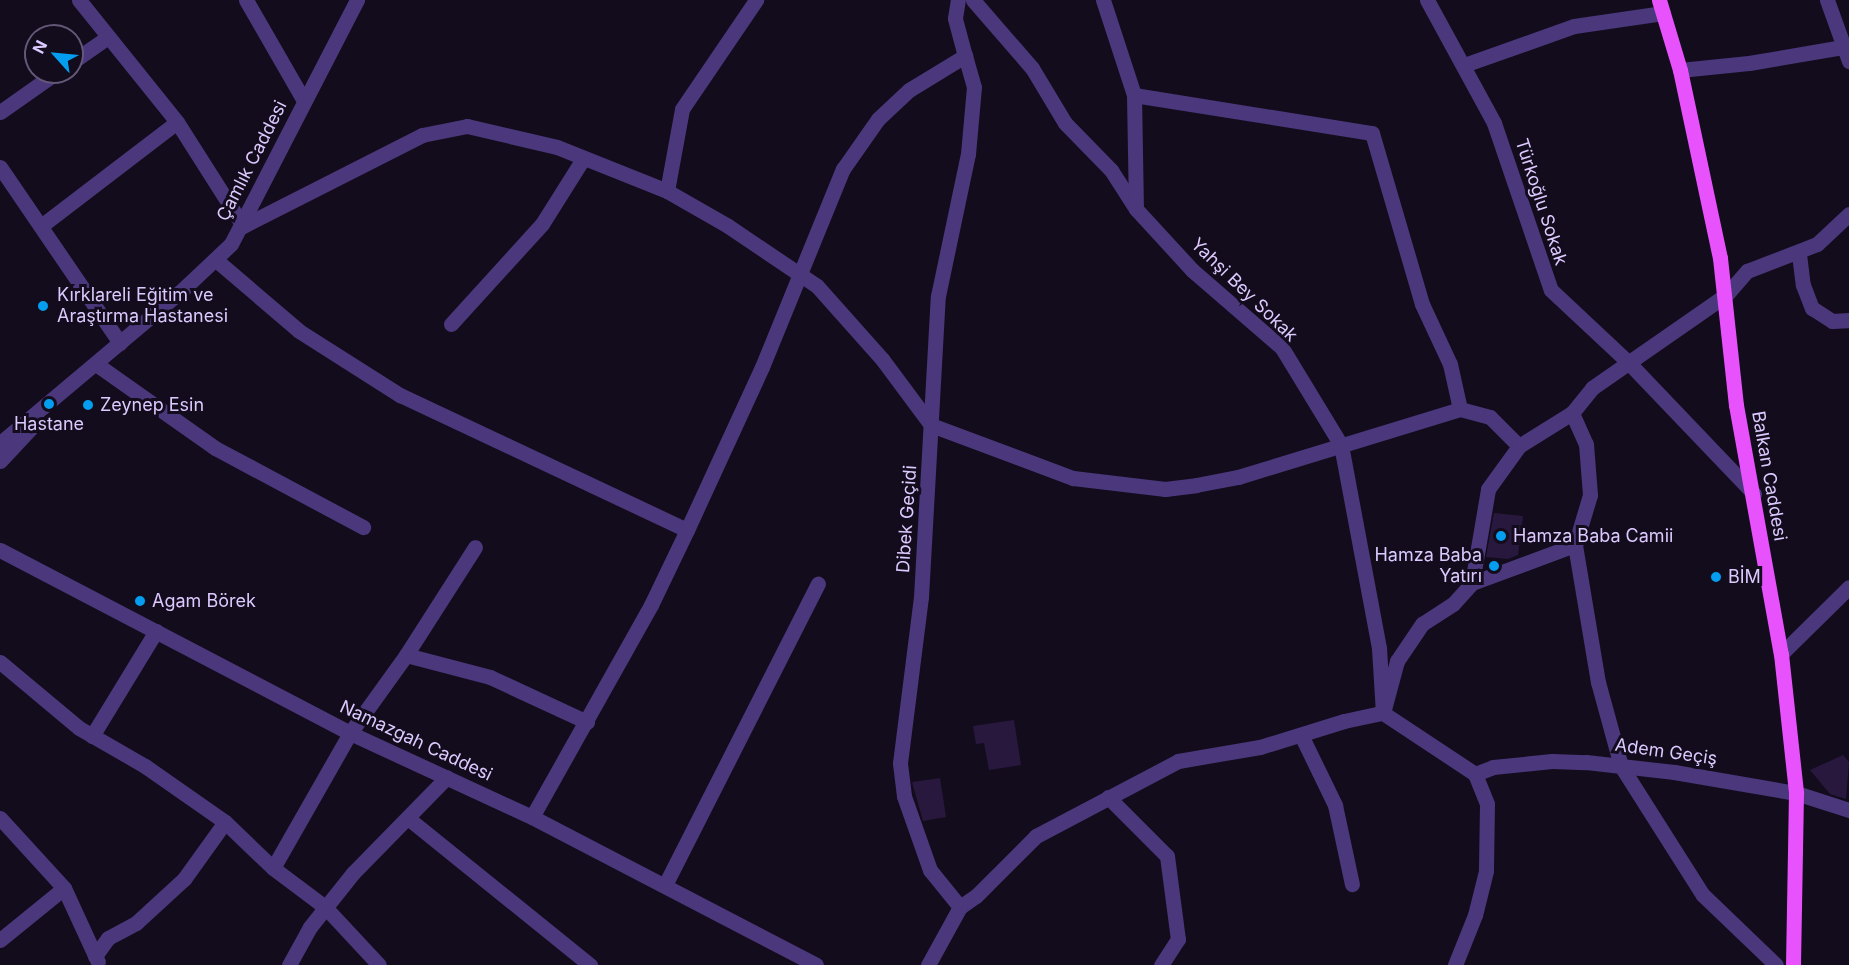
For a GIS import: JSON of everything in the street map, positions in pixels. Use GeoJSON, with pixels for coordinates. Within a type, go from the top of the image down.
{"type":"FeatureCollection","features":[{"type":"Feature","properties":{"kind":"main road","name":"Balkan Caddesi"},"geometry":{"type":"LineString","coordinates":[[1661,6],[1680,70],[1726,295],[1736,405],[1754,494],[1781,654],[1796,793],[1793,965]]}},
{"type":"Feature","properties":{"kind":"street"},"geometry":{"type":"LineString","coordinates":[[79,0],[177,122],[243,226],[422,135],[467,126],[530,138],[667,191],[817,286],[882,359],[931,425],[1073,478],[1165,489],[1238,477],[1460,409],[1490,417],[1519,446]]}},
{"type":"Feature","properties":{"kind":"street"},"geometry":{"type":"LineString","coordinates":[[246,0],[304,101]]}},
{"type":"Feature","properties":{"kind":"street","name":"Çamlık Caddesi"},"geometry":{"type":"LineString","coordinates":[[0,443],[69,387],[216,260],[243,226],[304,101],[357,0]]}},
{"type":"Feature","properties":{"kind":"street"},"geometry":{"type":"LineString","coordinates":[[667,191],[682,109],[756,0]]}},
{"type":"Feature","properties":{"kind":"street","name":"Dibek Geçidi"},"geometry":{"type":"LineString","coordinates":[[958,0],[955,18],[974,87],[968,154],[938,296],[921,597],[900,763],[904,796],[926,862],[960,907]]}},
{"type":"Feature","properties":{"kind":"street","name":"Yahşi Bey Sokak"},"geometry":{"type":"LineString","coordinates":[[973,0],[1032,68],[1065,123],[1111,170],[1136,209],[1192,270],[1282,348],[1341,445],[1379,648],[1383,713]]}},
{"type":"Feature","properties":{"kind":"street"},"geometry":{"type":"LineString","coordinates":[[1103,0],[1134,95],[1136,209]]}},
{"type":"Feature","properties":{"kind":"street","name":"Türkoğlu Sokak"},"geometry":{"type":"LineString","coordinates":[[1427,0],[1494,123],[1551,290],[1629,363],[1754,494]]}},
{"type":"Feature","properties":{"kind":"street"},"geometry":{"type":"LineString","coordinates":[[1680,70],[1846,54],[1827,0]]}},
{"type":"Feature","properties":{"kind":"street"},"geometry":{"type":"LineString","coordinates":[[1464,65],[1574,26],[1661,6]]}},
{"type":"Feature","properties":{"kind":"street"},"geometry":{"type":"LineString","coordinates":[[84,54],[108,37]]}},
{"type":"Feature","properties":{"kind":"street"},"geometry":{"type":"LineString","coordinates":[[532,817],[587,722],[687,530],[762,367],[798,272],[843,169],[878,119],[909,90],[965,56]]}},
{"type":"Feature","properties":{"kind":"street"},"geometry":{"type":"LineString","coordinates":[[0,112],[40,84]]}},
{"type":"Feature","properties":{"kind":"street"},"geometry":{"type":"LineString","coordinates":[[1134,95],[1372,133],[1422,304],[1450,364],[1460,409]]}},
{"type":"Feature","properties":{"kind":"street"},"geometry":{"type":"LineString","coordinates":[[41,226],[177,122]]}},
{"type":"Feature","properties":{"kind":"street"},"geometry":{"type":"LineString","coordinates":[[451,324],[542,224],[583,159]]}},
{"type":"Feature","properties":{"kind":"street"},"geometry":{"type":"LineString","coordinates":[[0,167],[120,343]]}},
{"type":"Feature","properties":{"kind":"street"},"geometry":{"type":"LineString","coordinates":[[1472,583],[1488,489],[1519,446],[1572,413],[1592,388],[1726,295],[1747,271],[1799,254],[1817,244],[1849,214]]}},
{"type":"Feature","properties":{"kind":"street"},"geometry":{"type":"LineString","coordinates":[[1799,254],[1803,285],[1812,308],[1832,321],[1849,320]]}},
{"type":"Feature","properties":{"kind":"street"},"geometry":{"type":"LineString","coordinates":[[216,260],[299,331],[399,395],[687,530]]}},
{"type":"Feature","properties":{"kind":"street"},"geometry":{"type":"LineString","coordinates":[[96,364],[215,448],[363,527]]}},
{"type":"Feature","properties":{"kind":"street","name":"Çamlık Caddesi"},"geometry":{"type":"LineString","coordinates":[[0,461],[69,387]]}},
{"type":"Feature","properties":{"kind":"street"},"geometry":{"type":"LineString","coordinates":[[1572,413],[1586,444],[1590,495],[1575,545],[1598,682],[1621,766],[1703,895],[1776,965]]}},
{"type":"Feature","properties":{"kind":"street"},"geometry":{"type":"LineString","coordinates":[[1383,713],[1397,661],[1422,624],[1453,604],[1472,583],[1575,545]]}},
{"type":"Feature","properties":{"kind":"street"},"geometry":{"type":"LineString","coordinates":[[273,868],[350,733],[406,655],[475,547]]}},
{"type":"Feature","properties":{"kind":"street","name":"Namazgah Caddesi"},"geometry":{"type":"LineString","coordinates":[[0,550],[350,733],[532,817],[816,965]]}},
{"type":"Feature","properties":{"kind":"street"},"geometry":{"type":"LineString","coordinates":[[665,885],[818,584]]}},
{"type":"Feature","properties":{"kind":"street"},"geometry":{"type":"LineString","coordinates":[[1781,654],[1849,587]]}},
{"type":"Feature","properties":{"kind":"street"},"geometry":{"type":"LineString","coordinates":[[92,736],[156,631]]}},
{"type":"Feature","properties":{"kind":"street"},"geometry":{"type":"LineString","coordinates":[[406,655],[490,677],[587,722]]}},
{"type":"Feature","properties":{"kind":"street"},"geometry":{"type":"LineString","coordinates":[[0,662],[92,736],[145,766],[225,822],[273,868],[325,907],[379,965]]}},
{"type":"Feature","properties":{"kind":"street"},"geometry":{"type":"LineString","coordinates":[[928,965],[960,907],[976,896],[1036,836],[1178,761],[1302,737],[1344,721],[1383,713],[1475,774],[1487,804],[1486,871],[1475,915],[1455,965]]}},
{"type":"Feature","properties":{"kind":"street"},"geometry":{"type":"LineString","coordinates":[[1302,737],[1335,805],[1352,884]]}},
{"type":"Feature","properties":{"kind":"street","name":"Adem Geçiş"},"geometry":{"type":"LineString","coordinates":[[1475,774],[1493,767],[1552,761],[1621,766],[1796,793],[1849,810]]}},
{"type":"Feature","properties":{"kind":"street"},"geometry":{"type":"LineString","coordinates":[[289,965],[325,907],[353,873],[409,819],[447,777]]}},
{"type":"Feature","properties":{"kind":"street"},"geometry":{"type":"LineString","coordinates":[[1108,797],[1167,856],[1178,939],[1161,965]]}},
{"type":"Feature","properties":{"kind":"street"},"geometry":{"type":"LineString","coordinates":[[0,818],[64,888],[97,961]]}},
{"type":"Feature","properties":{"kind":"street"},"geometry":{"type":"LineString","coordinates":[[409,819],[590,965]]}},
{"type":"Feature","properties":{"kind":"street"},"geometry":{"type":"LineString","coordinates":[[97,961],[108,938],[136,922],[184,879],[225,822]]}},
{"type":"Feature","properties":{"kind":"street"},"geometry":{"type":"LineString","coordinates":[[0,940],[64,888]]}},
{"type":"Feature","properties":{"kind":"building","name":"Hamza Baba Camii"},"geometry":{"type":"Polygon","coordinates":[[[1494,513],[1523,516],[1518,555],[1508,559],[1486,557],[1494,513]]]}},
{"type":"Feature","properties":{"kind":"building"},"geometry":{"type":"Polygon","coordinates":[[[1014,720],[1021,765],[989,770],[984,743],[976,744],[973,726],[1014,720]]]}},
{"type":"Feature","properties":{"kind":"building"},"geometry":{"type":"Polygon","coordinates":[[[1843,755],[1849,762],[1846,799],[1830,794],[1810,770],[1843,755]]]}},
{"type":"Feature","properties":{"kind":"building"},"geometry":{"type":"Polygon","coordinates":[[[940,778],[946,817],[923,821],[912,782],[940,778]]]}},
{"type":"Feature","properties":{"kind":"place","name":"Kırklareli Eğitim ve Araştırma Hastanesi"},"geometry":{"type":"Point","coordinates":[43,306]}},
{"type":"Feature","properties":{"kind":"place","name":"Hastane"},"geometry":{"type":"Point","coordinates":[49,404]}},
{"type":"Feature","properties":{"kind":"place","name":"Zeynep Esin"},"geometry":{"type":"Point","coordinates":[88,405]}},
{"type":"Feature","properties":{"kind":"place","name":"Hamza Baba Camii"},"geometry":{"type":"Point","coordinates":[1501,536]}},
{"type":"Feature","properties":{"kind":"place","name":"Hamza Baba Yatırı"},"geometry":{"type":"Point","coordinates":[1494,566]}},
{"type":"Feature","properties":{"kind":"place","name":"BİM"},"geometry":{"type":"Point","coordinates":[1716,577]}},
{"type":"Feature","properties":{"kind":"place","name":"Agam Börek"},"geometry":{"type":"Point","coordinates":[140,601]}}]}
